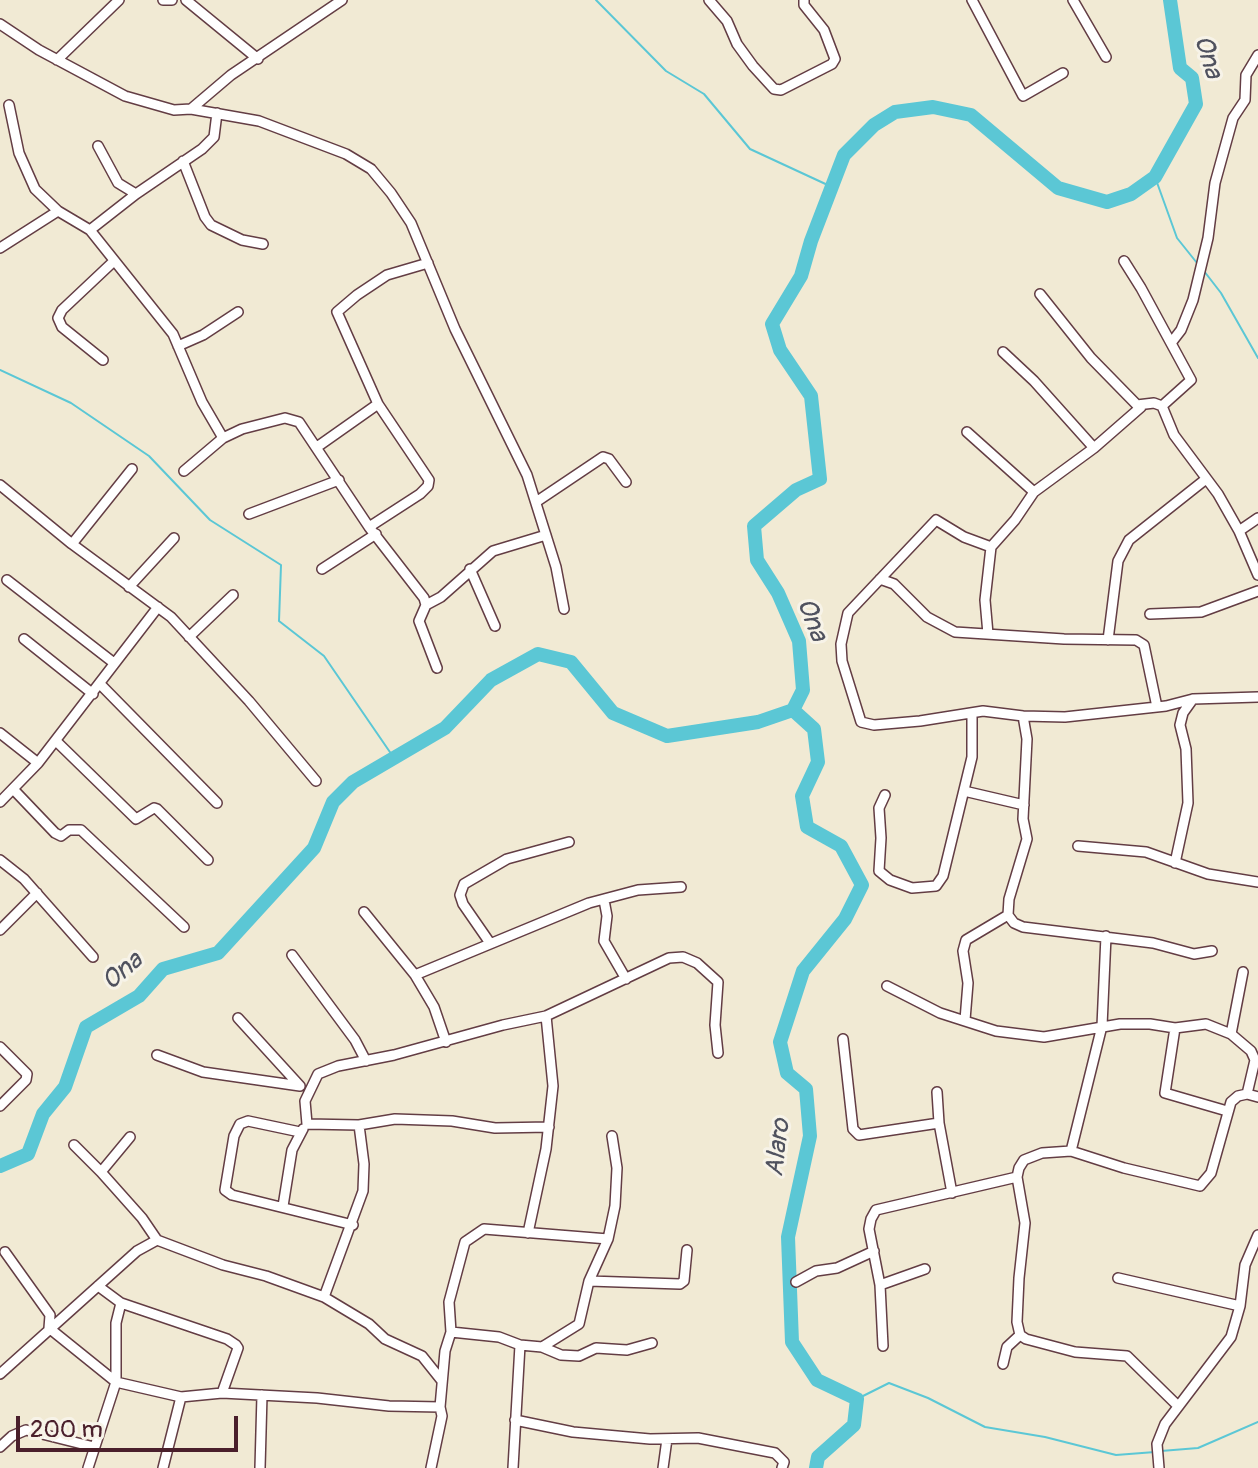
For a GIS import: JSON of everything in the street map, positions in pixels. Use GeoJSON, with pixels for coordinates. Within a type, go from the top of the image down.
{"type":"FeatureCollection","features":[{"type":"Feature","properties":{"kind":"street"},"geometry":{"type":"LineString","coordinates":[[57,60],[119,0]]}},
{"type":"Feature","properties":{"kind":"street"},"geometry":{"type":"LineString","coordinates":[[163,0],[172,0]]}},
{"type":"Feature","properties":{"kind":"street"},"geometry":{"type":"LineString","coordinates":[[186,0],[258,59]]}},
{"type":"Feature","properties":{"kind":"street"},"geometry":{"type":"LineString","coordinates":[[191,109],[231,75],[342,0]]}},
{"type":"Feature","properties":{"kind":"street"},"geometry":{"type":"LineString","coordinates":[[711,1],[727,21],[737,44],[753,66],[774,89],[781,90],[832,64],[835,59],[824,30],[804,5],[804,0]]}},
{"type":"Feature","properties":{"kind":"street"},"geometry":{"type":"LineString","coordinates":[[972,0],[1023,96],[1063,73]]}},
{"type":"Feature","properties":{"kind":"street"},"geometry":{"type":"LineString","coordinates":[[1073,0],[1106,57]]}},
{"type":"Feature","properties":{"kind":"street"},"geometry":{"type":"LineString","coordinates":[[0,24],[57,60],[125,96],[174,110],[191,109],[259,121],[346,154],[371,169],[411,223],[455,329],[520,461],[556,567],[564,609]]}},
{"type":"Feature","properties":{"kind":"street"},"geometry":{"type":"LineString","coordinates":[[1171,343],[1181,330],[1193,300],[1208,238],[1215,183],[1233,118],[1245,100],[1246,75],[1258,55]]}},
{"type":"Feature","properties":{"kind":"street"},"geometry":{"type":"LineString","coordinates":[[9,105],[19,153],[35,189],[58,211],[90,230],[160,316],[223,438]]}},
{"type":"Feature","properties":{"kind":"street"},"geometry":{"type":"LineString","coordinates":[[90,230],[202,149],[214,137],[217,113]]}},
{"type":"Feature","properties":{"kind":"street"},"geometry":{"type":"LineString","coordinates":[[98,146],[118,183],[136,194]]}},
{"type":"Feature","properties":{"kind":"street"},"geometry":{"type":"LineString","coordinates":[[183,161],[211,225],[242,240],[263,244]]}},
{"type":"Feature","properties":{"kind":"street"},"geometry":{"type":"LineString","coordinates":[[0,248],[58,211]]}},
{"type":"Feature","properties":{"kind":"street"},"geometry":{"type":"LineString","coordinates":[[103,360],[62,327],[58,318],[62,310],[114,261]]}},
{"type":"Feature","properties":{"kind":"street"},"geometry":{"type":"LineString","coordinates":[[1124,261],[1191,380],[1162,406]]}},
{"type":"Feature","properties":{"kind":"street"},"geometry":{"type":"LineString","coordinates":[[322,569],[428,486],[429,480],[378,404],[337,312],[387,275],[428,263]]}},
{"type":"Feature","properties":{"kind":"street"},"geometry":{"type":"LineString","coordinates":[[1040,294],[1091,358],[1141,407]]}},
{"type":"Feature","properties":{"kind":"street"},"geometry":{"type":"LineString","coordinates":[[178,346],[203,335],[238,312]]}},
{"type":"Feature","properties":{"kind":"street"},"geometry":{"type":"LineString","coordinates":[[1003,352],[1034,381],[1094,448]]}},
{"type":"Feature","properties":{"kind":"street"},"geometry":{"type":"LineString","coordinates":[[988,634],[985,600],[991,547],[1034,492],[1094,448],[1141,407],[1154,403],[1162,406],[1174,435],[1193,458],[1239,531],[1258,575]]}},
{"type":"Feature","properties":{"kind":"street"},"geometry":{"type":"LineString","coordinates":[[317,447],[378,404]]}},
{"type":"Feature","properties":{"kind":"street"},"geometry":{"type":"LineString","coordinates":[[184,471],[223,438],[242,429],[285,418],[299,422],[373,531],[419,590],[426,605]]}},
{"type":"Feature","properties":{"kind":"street"},"geometry":{"type":"LineString","coordinates":[[967,432],[1034,492]]}},
{"type":"Feature","properties":{"kind":"street"},"geometry":{"type":"LineString","coordinates":[[536,502],[603,457],[609,459],[626,482]]}},
{"type":"Feature","properties":{"kind":"street"},"geometry":{"type":"LineString","coordinates":[[72,544],[132,469]]}},
{"type":"Feature","properties":{"kind":"street"},"geometry":{"type":"LineString","coordinates":[[1108,640],[1118,561],[1129,540],[1206,479]]}},
{"type":"Feature","properties":{"kind":"street"},"geometry":{"type":"LineString","coordinates":[[249,514],[339,480]]}},
{"type":"Feature","properties":{"kind":"street"},"geometry":{"type":"LineString","coordinates":[[0,485],[72,544],[158,607],[249,701],[316,781]]}},
{"type":"Feature","properties":{"kind":"street"},"geometry":{"type":"LineString","coordinates":[[1239,531],[1258,518]]}},
{"type":"Feature","properties":{"kind":"street"},"geometry":{"type":"LineString","coordinates":[[991,547],[964,537],[936,520],[848,613],[841,644],[842,661],[861,722],[874,725],[991,711],[1065,717],[1157,707],[1193,699],[1258,697]]}},
{"type":"Feature","properties":{"kind":"street"},"geometry":{"type":"LineString","coordinates":[[437,668],[419,621],[426,605],[441,597],[470,569],[501,546],[546,535]]}},
{"type":"Feature","properties":{"kind":"street"},"geometry":{"type":"LineString","coordinates":[[129,587],[174,538]]}},
{"type":"Feature","properties":{"kind":"street"},"geometry":{"type":"LineString","coordinates":[[470,569],[495,626]]}},
{"type":"Feature","properties":{"kind":"street"},"geometry":{"type":"LineString","coordinates":[[880,579],[894,584],[927,617],[955,632],[1136,640],[1144,645],[1157,707]]}},
{"type":"Feature","properties":{"kind":"street"},"geometry":{"type":"LineString","coordinates":[[7,580],[114,663]]}},
{"type":"Feature","properties":{"kind":"street"},"geometry":{"type":"LineString","coordinates":[[1150,614],[1201,612],[1258,591]]}},
{"type":"Feature","properties":{"kind":"street"},"geometry":{"type":"LineString","coordinates":[[189,637],[233,595]]}},
{"type":"Feature","properties":{"kind":"street"},"geometry":{"type":"LineString","coordinates":[[0,802],[56,741],[158,607]]}},
{"type":"Feature","properties":{"kind":"street"},"geometry":{"type":"LineString","coordinates":[[24,639],[93,694]]}},
{"type":"Feature","properties":{"kind":"street"},"geometry":{"type":"LineString","coordinates":[[101,685],[217,803]]}},
{"type":"Feature","properties":{"kind":"street"},"geometry":{"type":"LineString","coordinates":[[1175,863],[1188,803],[1186,749],[1180,725],[1183,713],[1193,699]]}},
{"type":"Feature","properties":{"kind":"street"},"geometry":{"type":"LineString","coordinates":[[885,795],[879,808],[879,871],[903,885],[936,886],[943,876],[972,757],[972,714]]}},
{"type":"Feature","properties":{"kind":"street"},"geometry":{"type":"LineString","coordinates":[[1023,716],[1027,739],[1024,805],[1027,839],[1010,887],[1008,915],[1014,923],[1023,927],[1153,943],[1194,954],[1212,951]]}},
{"type":"Feature","properties":{"kind":"street"},"geometry":{"type":"LineString","coordinates":[[0,733],[38,763]]}},
{"type":"Feature","properties":{"kind":"street"},"geometry":{"type":"LineString","coordinates":[[56,741],[136,819],[157,809],[208,860]]}},
{"type":"Feature","properties":{"kind":"street"},"geometry":{"type":"LineString","coordinates":[[13,789],[55,833],[61,836],[69,830],[81,830],[184,927]]}},
{"type":"Feature","properties":{"kind":"street"},"geometry":{"type":"LineString","coordinates":[[964,791],[1024,805]]}},
{"type":"Feature","properties":{"kind":"street"},"geometry":{"type":"LineString","coordinates":[[490,943],[463,904],[460,895],[464,884],[507,859],[569,842]]}},
{"type":"Feature","properties":{"kind":"street"},"geometry":{"type":"LineString","coordinates":[[1078,846],[1146,852],[1229,880],[1258,882]]}},
{"type":"Feature","properties":{"kind":"street"},"geometry":{"type":"LineString","coordinates":[[0,860],[37,893],[93,957]]}},
{"type":"Feature","properties":{"kind":"street"},"geometry":{"type":"LineString","coordinates":[[415,975],[580,906],[638,890],[681,887]]}},
{"type":"Feature","properties":{"kind":"street"},"geometry":{"type":"LineString","coordinates":[[0,930],[37,893]]}},
{"type":"Feature","properties":{"kind":"street"},"geometry":{"type":"LineString","coordinates":[[604,900],[607,916],[604,941],[626,979]]}},
{"type":"Feature","properties":{"kind":"street"},"geometry":{"type":"LineString","coordinates":[[364,912],[415,975],[434,1007],[446,1042]]}},
{"type":"Feature","properties":{"kind":"street"},"geometry":{"type":"LineString","coordinates":[[965,1020],[968,983],[963,951],[966,940],[1008,915]]}},
{"type":"Feature","properties":{"kind":"street"},"geometry":{"type":"LineString","coordinates":[[1071,1151],[1102,1026],[1106,936]]}},
{"type":"Feature","properties":{"kind":"street"},"geometry":{"type":"LineString","coordinates":[[292,955],[355,1040],[366,1061]]}},
{"type":"Feature","properties":{"kind":"street"},"geometry":{"type":"LineString","coordinates":[[283,1206],[292,1150],[304,1128],[305,1101],[318,1074],[338,1066],[546,1016],[669,958],[683,957],[710,973],[718,982],[715,1025],[718,1053]]}},
{"type":"Feature","properties":{"kind":"street"},"geometry":{"type":"LineString","coordinates":[[1231,1034],[1243,972]]}},
{"type":"Feature","properties":{"kind":"street"},"geometry":{"type":"LineString","coordinates":[[887,986],[940,1013],[996,1031],[1044,1037],[1102,1026],[1150,1024],[1175,1028],[1206,1024],[1231,1034],[1251,1051],[1255,1060],[1247,1094]]}},
{"type":"Feature","properties":{"kind":"street"},"geometry":{"type":"LineString","coordinates":[[528,1233],[549,1127],[553,1086],[546,1016]]}},
{"type":"Feature","properties":{"kind":"street"},"geometry":{"type":"LineString","coordinates":[[238,1018],[308,1094]]}},
{"type":"Feature","properties":{"kind":"street"},"geometry":{"type":"LineString","coordinates":[[1175,1028],[1165,1093],[1227,1111]]}},
{"type":"Feature","properties":{"kind":"street"},"geometry":{"type":"LineString","coordinates":[[843,1039],[851,1122],[859,1135],[939,1123]]}},
{"type":"Feature","properties":{"kind":"street"},"geometry":{"type":"LineString","coordinates":[[0,1047],[27,1074],[26,1080],[0,1106]]}},
{"type":"Feature","properties":{"kind":"street"},"geometry":{"type":"LineString","coordinates":[[157,1055],[203,1072],[300,1086]]}},
{"type":"Feature","properties":{"kind":"street"},"geometry":{"type":"LineString","coordinates":[[937,1092],[939,1123],[952,1193]]}},
{"type":"Feature","properties":{"kind":"street"},"geometry":{"type":"LineString","coordinates":[[1178,1406],[1127,1356],[1075,1352],[1020,1335],[1017,1322],[1025,1223],[1017,1177],[1024,1160],[1042,1153],[1071,1151],[1124,1168],[1200,1186],[1211,1173],[1231,1102],[1247,1094],[1258,1097]]}},
{"type":"Feature","properties":{"kind":"street"},"geometry":{"type":"LineString","coordinates":[[353,1225],[228,1194],[225,1190],[234,1136],[240,1124],[248,1121],[304,1128],[359,1125],[395,1119],[452,1121],[495,1128],[549,1127]]}},
{"type":"Feature","properties":{"kind":"street"},"geometry":{"type":"LineString","coordinates":[[324,1297],[363,1191],[364,1164],[359,1125]]}},
{"type":"Feature","properties":{"kind":"street"},"geometry":{"type":"LineString","coordinates":[[542,1347],[579,1324],[589,1281],[608,1239],[615,1206],[617,1168],[612,1136]]}},
{"type":"Feature","properties":{"kind":"street"},"geometry":{"type":"LineString","coordinates":[[101,1172],[130,1137]]}},
{"type":"Feature","properties":{"kind":"street"},"geometry":{"type":"LineString","coordinates":[[74,1145],[142,1218],[157,1240],[324,1297],[369,1324],[400,1348],[422,1356],[442,1381]]}},
{"type":"Feature","properties":{"kind":"street"},"geometry":{"type":"LineString","coordinates":[[883,1346],[880,1285],[869,1229],[876,1210],[1017,1177]]}},
{"type":"Feature","properties":{"kind":"street"},"geometry":{"type":"LineString","coordinates":[[431,1468],[442,1416],[440,1407],[445,1351],[451,1332],[449,1302],[465,1242],[484,1229],[608,1239]]}},
{"type":"Feature","properties":{"kind":"street"},"geometry":{"type":"LineString","coordinates":[[0,1374],[137,1251],[157,1240]]}},
{"type":"Feature","properties":{"kind":"street"},"geometry":{"type":"LineString","coordinates":[[1159,1468],[1157,1444],[1165,1424],[1231,1337],[1240,1306],[1245,1265],[1256,1241]]}},
{"type":"Feature","properties":{"kind":"street"},"geometry":{"type":"LineString","coordinates":[[589,1281],[680,1284],[684,1281],[687,1250]]}},
{"type":"Feature","properties":{"kind":"street"},"geometry":{"type":"LineString","coordinates":[[796,1282],[816,1271],[837,1268],[874,1251]]}},
{"type":"Feature","properties":{"kind":"street"},"geometry":{"type":"LineString","coordinates":[[5,1252],[50,1315],[49,1328]]}},
{"type":"Feature","properties":{"kind":"street"},"geometry":{"type":"LineString","coordinates":[[880,1285],[925,1269]]}},
{"type":"Feature","properties":{"kind":"street"},"geometry":{"type":"LineString","coordinates":[[1118,1278],[1240,1306]]}},
{"type":"Feature","properties":{"kind":"street"},"geometry":{"type":"LineString","coordinates":[[98,1286],[121,1303],[227,1339],[236,1345],[238,1348],[222,1393]]}},
{"type":"Feature","properties":{"kind":"street"},"geometry":{"type":"LineString","coordinates":[[88,1468],[116,1382],[116,1323],[121,1303]]}},
{"type":"Feature","properties":{"kind":"street"},"geometry":{"type":"LineString","coordinates":[[49,1328],[116,1382],[181,1397],[222,1393],[440,1407]]}},
{"type":"Feature","properties":{"kind":"street"},"geometry":{"type":"LineString","coordinates":[[451,1332],[499,1337],[561,1355],[579,1356],[596,1348],[627,1350],[652,1343]]}},
{"type":"Feature","properties":{"kind":"street"},"geometry":{"type":"LineString","coordinates":[[1003,1364],[1007,1347],[1020,1335]]}},
{"type":"Feature","properties":{"kind":"street"},"geometry":{"type":"LineString","coordinates":[[513,1468],[520,1345]]}},
{"type":"Feature","properties":{"kind":"street"},"geometry":{"type":"LineString","coordinates":[[260,1468],[262,1395]]}},
{"type":"Feature","properties":{"kind":"street"},"geometry":{"type":"LineString","coordinates":[[163,1468],[181,1397]]}},
{"type":"Feature","properties":{"kind":"street"},"geometry":{"type":"LineString","coordinates":[[515,1420],[573,1432],[667,1439],[698,1438],[775,1453],[784,1462],[782,1468]]}},
{"type":"Feature","properties":{"kind":"street"},"geometry":{"type":"LineString","coordinates":[[0,1447],[12,1436],[26,1430],[94,1447]]}},
{"type":"Feature","properties":{"kind":"street"},"geometry":{"type":"LineString","coordinates":[[663,1468],[667,1439]]}},
{"type":"Feature","properties":{"kind":"waterway"},"geometry":{"type":"LineString","coordinates":[[596,0],[666,71],[704,94],[750,149],[832,187]]}},
{"type":"Feature","properties":{"kind":"waterway","name":"Ona"},"geometry":{"type":"LineString","coordinates":[[0,1166],[28,1154],[43,1114],[65,1087],[86,1027],[139,996],[163,969],[218,953],[314,848],[333,802],[353,782],[445,728],[491,680],[538,654],[571,662],[613,713],[667,736],[758,722],[793,710],[803,690],[799,641],[778,593],[757,560],[754,526],[796,490],[820,479],[811,396],[780,350],[772,324],[801,276],[844,155],[874,125],[895,112],[933,107],[971,115],[1058,188],[1107,202],[1131,194],[1155,177],[1196,104],[1192,78],[1180,68],[1170,0]]}},
{"type":"Feature","properties":{"kind":"waterway"},"geometry":{"type":"LineString","coordinates":[[1155,177],[1177,238],[1197,263]]}},
{"type":"Feature","properties":{"kind":"waterway"},"geometry":{"type":"LineString","coordinates":[[1204,271],[1221,293],[1258,358]]}},
{"type":"Feature","properties":{"kind":"waterway"},"geometry":{"type":"LineString","coordinates":[[0,370],[71,403],[149,456],[210,520],[281,565],[279,621],[324,656],[394,758]]}},
{"type":"Feature","properties":{"kind":"waterway","name":"Alaro"},"geometry":{"type":"LineString","coordinates":[[793,710],[814,729],[818,762],[802,796],[807,827],[841,846],[862,885],[845,919],[803,971],[780,1042],[787,1073],[806,1089],[810,1136],[788,1237],[792,1342],[817,1380],[857,1399],[854,1425],[818,1457],[816,1468]]}},
{"type":"Feature","properties":{"kind":"waterway"},"geometry":{"type":"LineString","coordinates":[[857,1399],[889,1383],[928,1398],[985,1427],[1045,1437],[1116,1455],[1155,1452]]}},
{"type":"Feature","properties":{"kind":"waterway"},"geometry":{"type":"LineString","coordinates":[[1161,1451],[1198,1448],[1258,1422]]}}]}
